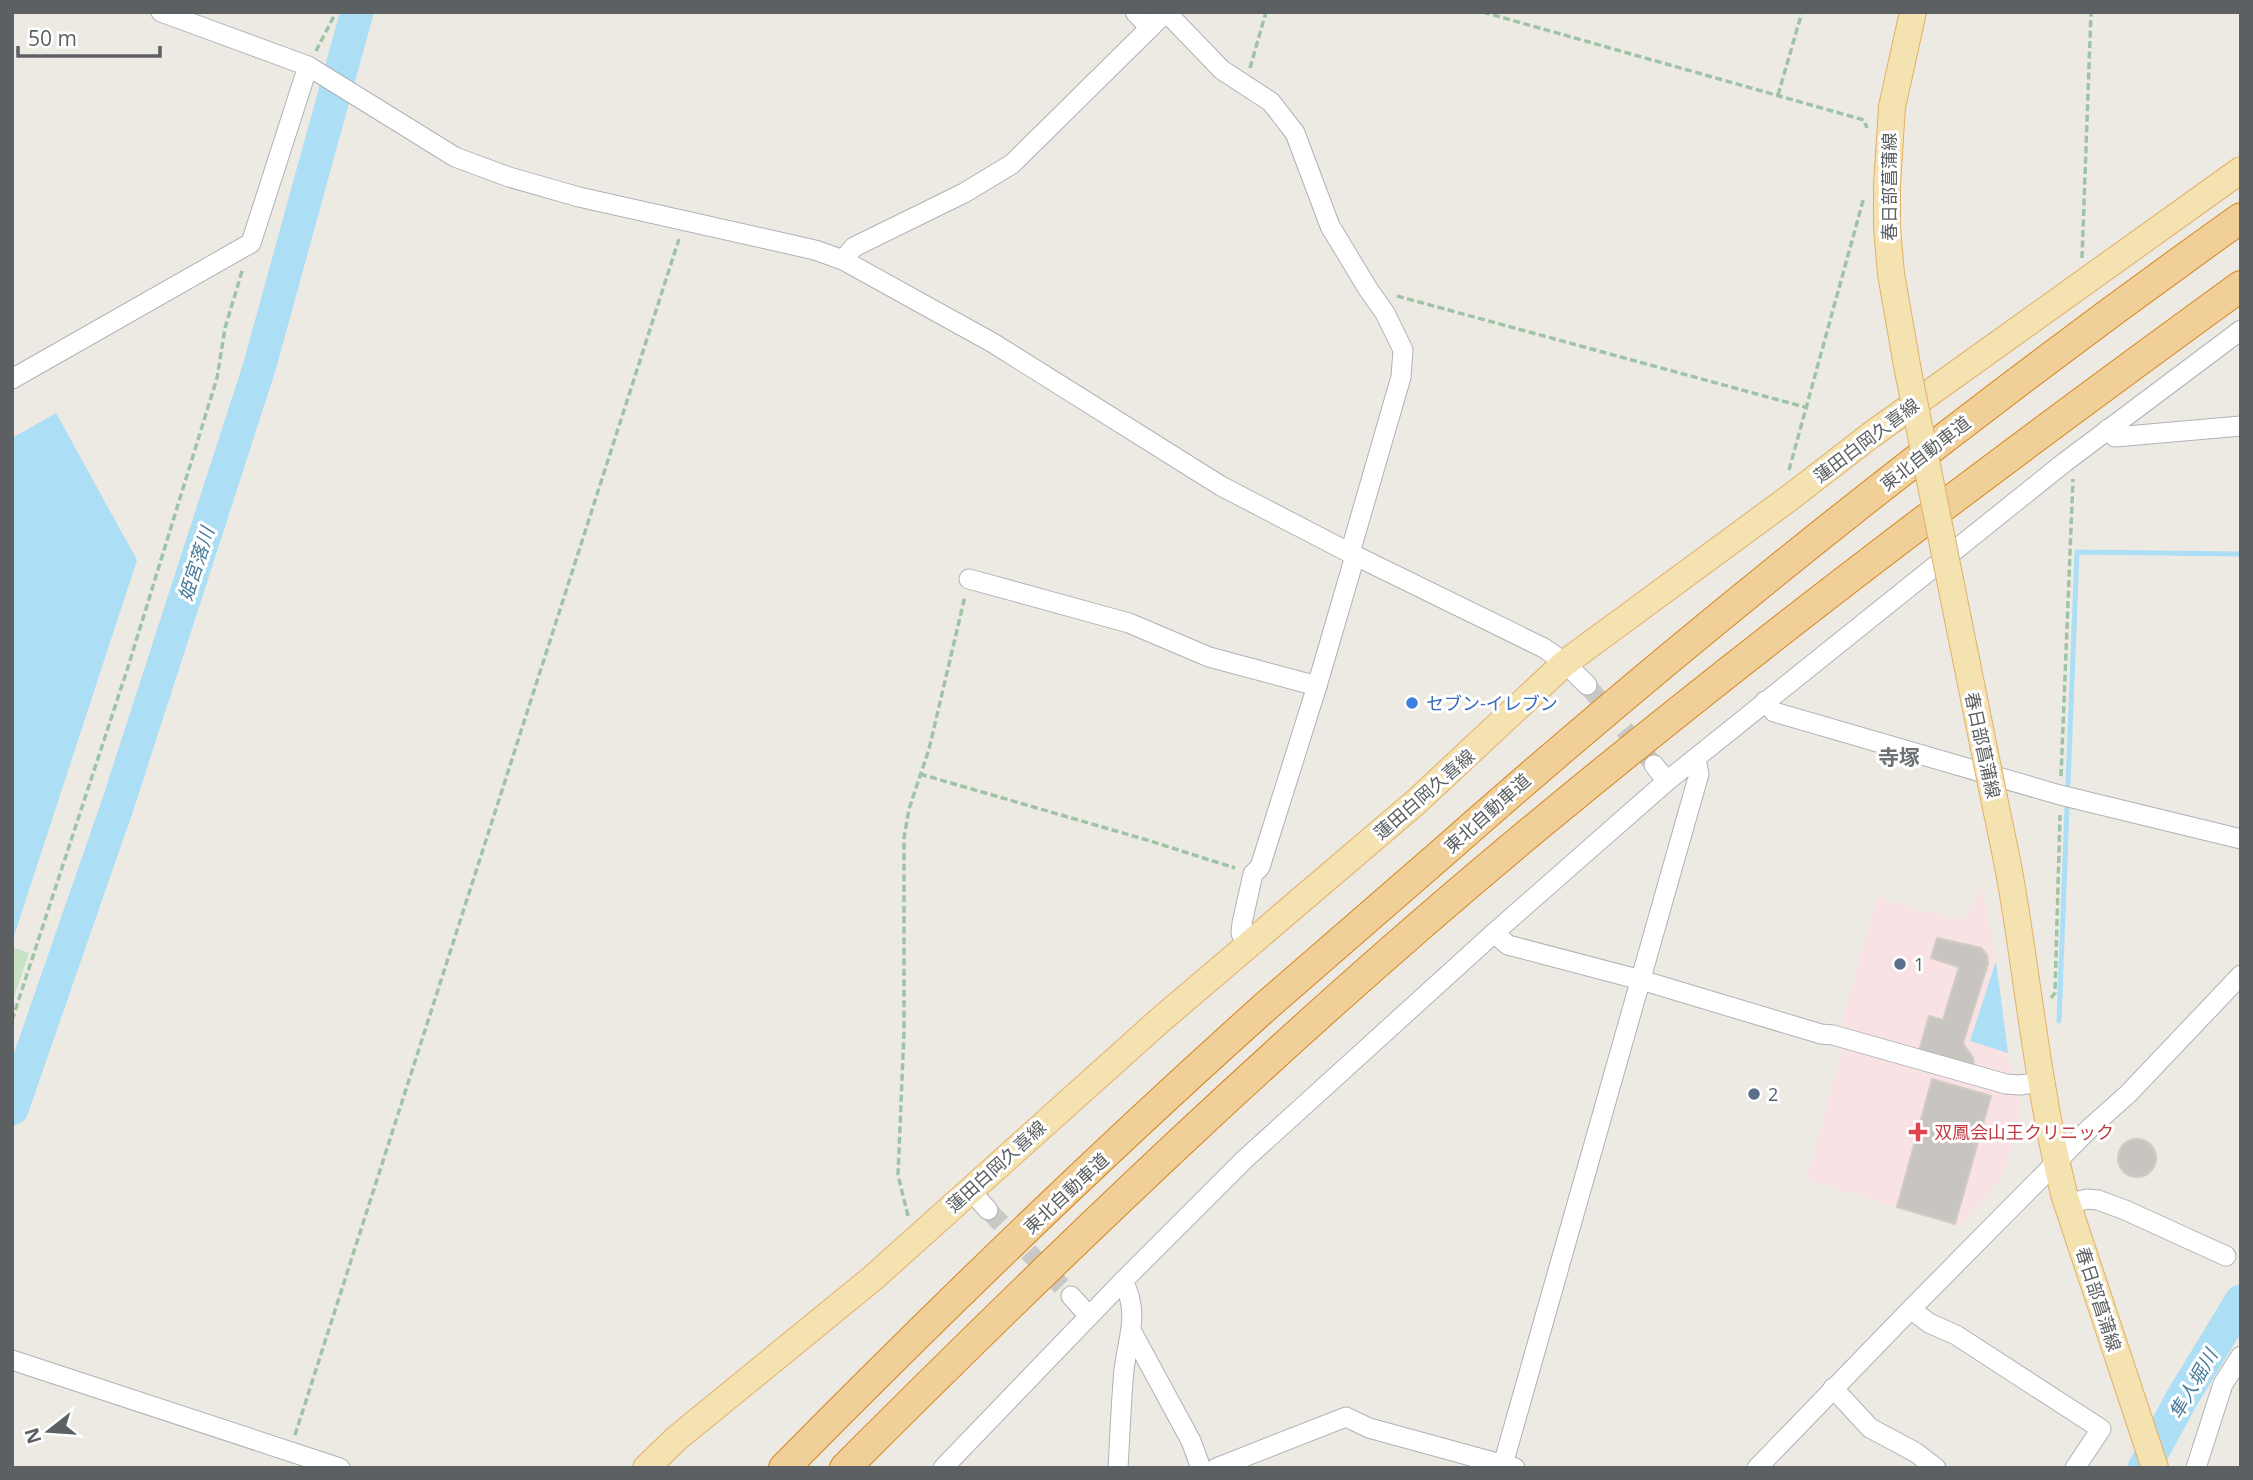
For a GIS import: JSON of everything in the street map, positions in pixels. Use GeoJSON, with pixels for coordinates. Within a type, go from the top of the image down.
{"type":"FeatureCollection","features":[{"type":"Feature","properties":{"kind":"highway","name":"東北自動車道"},"geometry":{"type":"LineString","coordinates":[[784,1468],[1088,1171],[1264,1009],[1508,794],[1636,685],[1876,491],[2152,281],[2241,218]]}},
{"type":"Feature","properties":{"kind":"highway"},"geometry":{"type":"LineString","coordinates":[[845,1468],[1073,1244],[1221,1106],[1536,827],[1884,552],[2241,286]]}},
{"type":"Feature","properties":{"kind":"main road","name":"春日部菖蒲線"},"geometry":{"type":"LineString","coordinates":[[1913,12],[1892,107],[1888,143],[1887,217],[1893,284],[1908,371],[2012,885],[2041,1082],[2057,1164],[2154,1468]]}},
{"type":"Feature","properties":{"kind":"main road","name":"蓮田白岡久喜線"},"geometry":{"type":"LineString","coordinates":[[646,1468],[677,1438],[803,1336],[919,1236],[1098,1075],[1416,802],[1565,663],[1871,435],[2241,170]]}},
{"type":"Feature","properties":{"kind":"street"},"geometry":{"type":"LineString","coordinates":[[161,12],[309,66],[455,157],[509,177],[579,197],[815,250],[843,260],[993,343],[1221,486],[1544,648],[1565,663],[1587,685]]}},
{"type":"Feature","properties":{"kind":"street"},"geometry":{"type":"LineString","coordinates":[[1135,12],[1150,28]]}},
{"type":"Feature","properties":{"kind":"street"},"geometry":{"type":"LineString","coordinates":[[843,260],[854,247],[964,193],[1012,164],[1166,12],[1222,70],[1246,83],[1271,102],[1295,133],[1330,226],[1385,313],[1403,350],[1401,377],[1317,686],[1260,867],[1254,874],[1241,933],[1247,947]]}},
{"type":"Feature","properties":{"kind":"street"},"geometry":{"type":"LineString","coordinates":[[12,379],[251,243],[309,66]]}},
{"type":"Feature","properties":{"kind":"street"},"geometry":{"type":"LineString","coordinates":[[943,1468],[1122,1281],[1245,1159],[1494,933],[1667,781],[2065,461],[2241,330]]}},
{"type":"Feature","properties":{"kind":"street"},"geometry":{"type":"LineString","coordinates":[[2108,429],[2115,437],[2241,426]]}},
{"type":"Feature","properties":{"kind":"street"},"geometry":{"type":"LineString","coordinates":[[969,579],[1129,623],[1209,657],[1317,686]]}},
{"type":"Feature","properties":{"kind":"street"},"geometry":{"type":"LineString","coordinates":[[1765,701],[1774,712],[2060,795],[2241,839]]}},
{"type":"Feature","properties":{"kind":"street"},"geometry":{"type":"LineString","coordinates":[[1216,1468],[1346,1417],[1369,1428],[1507,1467],[1699,774],[1696,760]]}},
{"type":"Feature","properties":{"kind":"street"},"geometry":{"type":"LineString","coordinates":[[1654,765],[1667,781]]}},
{"type":"Feature","properties":{"kind":"street"},"geometry":{"type":"LineString","coordinates":[[1494,933],[1508,945],[1641,980],[1821,1034],[1833,1035],[2006,1084],[2041,1082]]}},
{"type":"Feature","properties":{"kind":"street"},"geometry":{"type":"LineString","coordinates":[[1758,1468],[1833,1388],[2091,1127],[2145,1076],[2241,975]]}},
{"type":"Feature","properties":{"kind":"street"},"geometry":{"type":"LineString","coordinates":[[970,1190],[988,1210]]}},
{"type":"Feature","properties":{"kind":"street"},"geometry":{"type":"LineString","coordinates":[[2068,1203],[2098,1200],[2226,1256]]}},
{"type":"Feature","properties":{"kind":"street"},"geometry":{"type":"LineString","coordinates":[[1118,1468],[1124,1369],[1132,1332],[1132,1297],[1122,1281]]}},
{"type":"Feature","properties":{"kind":"street"},"geometry":{"type":"LineString","coordinates":[[1071,1296],[1089,1316]]}},
{"type":"Feature","properties":{"kind":"street"},"geometry":{"type":"LineString","coordinates":[[1911,1309],[1929,1323],[1956,1335],[2101,1429],[2075,1468]]}},
{"type":"Feature","properties":{"kind":"street"},"geometry":{"type":"LineString","coordinates":[[1132,1332],[1191,1441],[1201,1468]]}},
{"type":"Feature","properties":{"kind":"street"},"geometry":{"type":"LineString","coordinates":[[2196,1468],[2223,1384],[2241,1356]]}},
{"type":"Feature","properties":{"kind":"street"},"geometry":{"type":"LineString","coordinates":[[12,1360],[340,1468]]}},
{"type":"Feature","properties":{"kind":"street"},"geometry":{"type":"LineString","coordinates":[[1833,1388],[1870,1428],[1915,1451],[1936,1468]]}},
{"type":"Feature","properties":{"kind":"path"},"geometry":{"type":"LineString","coordinates":[[309,66],[336,12]]}},
{"type":"Feature","properties":{"kind":"path"},"geometry":{"type":"LineString","coordinates":[[1246,83],[1266,12]]}},
{"type":"Feature","properties":{"kind":"path"},"geometry":{"type":"LineString","coordinates":[[1483,12],[1864,120],[1869,132]]}},
{"type":"Feature","properties":{"kind":"path"},"geometry":{"type":"LineString","coordinates":[[1778,96],[1802,12]]}},
{"type":"Feature","properties":{"kind":"path"},"geometry":{"type":"LineString","coordinates":[[2090,278],[2081,257],[2091,12]]}},
{"type":"Feature","properties":{"kind":"path"},"geometry":{"type":"LineString","coordinates":[[1792,496],[1786,481],[1808,408],[1866,184]]}},
{"type":"Feature","properties":{"kind":"path"},"geometry":{"type":"LineString","coordinates":[[289,1452],[675,254],[683,220]]}},
{"type":"Feature","properties":{"kind":"path"},"geometry":{"type":"LineString","coordinates":[[12,1020],[128,667],[217,378],[225,328],[251,243]]}},
{"type":"Feature","properties":{"kind":"path"},"geometry":{"type":"LineString","coordinates":[[1368,289],[1808,408]]}},
{"type":"Feature","properties":{"kind":"path"},"geometry":{"type":"LineString","coordinates":[[2029,1003],[2046,1003],[2055,993],[2073,479],[2065,461]]}},
{"type":"Feature","properties":{"kind":"path"},"geometry":{"type":"LineString","coordinates":[[919,1236],[908,1217],[898,1175],[904,1032],[904,838],[909,810],[929,749],[969,579]]}},
{"type":"Feature","properties":{"kind":"path"},"geometry":{"type":"LineString","coordinates":[[920,774],[1254,874]]}},
{"type":"Feature","properties":{"kind":"shaded area","name":"双鳳会山王クリニック"},"geometry":{"type":"Polygon","coordinates":[[[1982,886],[1996,961],[1970,1041],[2008,1053],[2012,1079],[1840,1030],[1877,898],[1963,921],[1982,886]]]}},
{"type":"Feature","properties":{"kind":"shaded area","name":"双鳳会山王クリニック"},"geometry":{"type":"Polygon","coordinates":[[[1843,1047],[2018,1092],[2021,1124],[2001,1179],[1959,1227],[1807,1179],[1843,1047]]]}},
{"type":"Feature","properties":{"kind":"green space"},"geometry":{"type":"Polygon","coordinates":[[[12,947],[29,953],[12,1003],[12,947]]]}},
{"type":"Feature","properties":{"kind":"water"},"geometry":{"type":"Polygon","coordinates":[[[56,413],[137,560],[13,939],[12,438],[56,413]]]}},
{"type":"Feature","properties":{"kind":"water"},"geometry":{"type":"Polygon","coordinates":[[[1996,961],[2008,1053],[1970,1041],[1996,961]]]}},
{"type":"Feature","properties":{"kind":"building"},"geometry":{"type":"Polygon","coordinates":[[[1937,938],[1981,948],[1987,955],[1988,964],[1963,1043],[1973,1058],[1974,1065],[1919,1051],[1929,1016],[1943,1020],[1959,967],[1931,958],[1937,938]]]}},
{"type":"Feature","properties":{"kind":"building"},"geometry":{"type":"Polygon","coordinates":[[[1932,1079],[1991,1096],[1955,1224],[1897,1207],[1932,1079]]]}},
{"type":"Feature","properties":{"kind":"building"},"geometry":{"type":"Polygon","coordinates":[[[2137,1139],[2150,1145],[2156,1158],[2150,1171],[2137,1177],[2124,1171],[2118,1158],[2124,1145],[2137,1139]]]}},
{"type":"Feature","properties":{"kind":"waterway","name":"姫宮落川"},"geometry":{"type":"LineString","coordinates":[[12,1109],[118,804],[259,368],[357,12]]}},
{"type":"Feature","properties":{"kind":"waterway"},"geometry":{"type":"LineString","coordinates":[[2068,784],[2077,552],[2241,554]]}},
{"type":"Feature","properties":{"kind":"waterway"},"geometry":{"type":"LineString","coordinates":[[2059,1021],[2067,807]]}},
{"type":"Feature","properties":{"kind":"waterway","name":"隼人堀川"},"geometry":{"type":"LineString","coordinates":[[2144,1468],[2182,1398],[2241,1301]]}},
{"type":"Feature","properties":{"kind":"tunnel"},"geometry":{"type":"LineString","coordinates":[[1587,685],[1654,765]]}},
{"type":"Feature","properties":{"kind":"tunnel"},"geometry":{"type":"LineString","coordinates":[[988,1210],[1071,1296]]}},
{"type":"Feature","properties":{"kind":"place","name":"セブン-イレブン"},"geometry":{"type":"Point","coordinates":[1412,703]}},
{"type":"Feature","properties":{"kind":"place","name":"1"},"geometry":{"type":"Point","coordinates":[1900,964]}},
{"type":"Feature","properties":{"kind":"place","name":"2"},"geometry":{"type":"Point","coordinates":[1754,1094]}},
{"type":"Feature","properties":{"kind":"place","name":"双鳳会山王クリニック"},"geometry":{"type":"Point","coordinates":[1918,1132]}},
{"type":"Feature","properties":{"kind":"district","name":"寺塚"},"geometry":{"type":"Point","coordinates":[1899,757]}}]}
